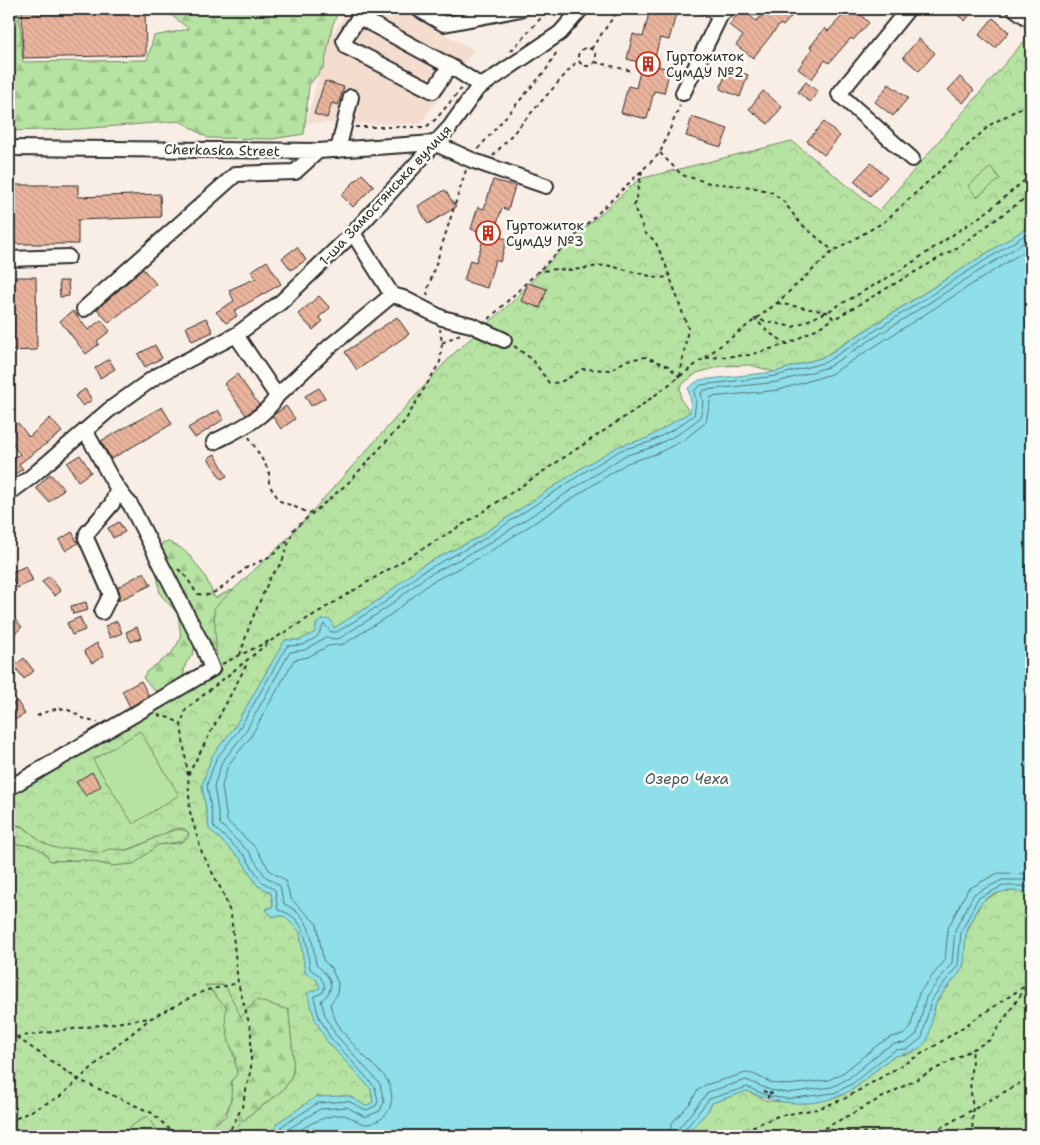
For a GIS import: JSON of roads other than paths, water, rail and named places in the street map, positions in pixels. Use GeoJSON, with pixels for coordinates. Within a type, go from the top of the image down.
{"type":"FeatureCollection","features":[{"type":"Feature","properties":{"kind":"street"},"geometry":{"type":"LineString","coordinates":[[418,9],[444,24],[521,9]]}},
{"type":"Feature","properties":{"kind":"street","name":"1-ша Замостянська вулиця"},"geometry":{"type":"LineString","coordinates":[[9,493],[109,410],[155,377],[236,335],[281,302],[353,233],[434,143],[475,83],[560,33],[581,9]]}},
{"type":"Feature","properties":{"kind":"street"},"geometry":{"type":"LineString","coordinates":[[908,9],[840,94],[912,159]]}},
{"type":"Feature","properties":{"kind":"street"},"geometry":{"type":"LineString","coordinates":[[1015,9],[1029,19]]}},
{"type":"Feature","properties":{"kind":"street"},"geometry":{"type":"LineString","coordinates":[[683,93],[719,10]]}},
{"type":"Feature","properties":{"kind":"street"},"geometry":{"type":"LineString","coordinates":[[450,66],[433,91],[346,47],[344,40],[359,17],[450,66],[475,83]]}},
{"type":"Feature","properties":{"kind":"street"},"geometry":{"type":"LineString","coordinates":[[338,150],[351,97]]}},
{"type":"Feature","properties":{"kind":"street"},"geometry":{"type":"LineString","coordinates":[[434,143],[486,165],[546,186]]}},
{"type":"Feature","properties":{"kind":"street","name":"Cherkaska Street"},"geometry":{"type":"LineString","coordinates":[[9,148],[318,151],[434,143]]}},
{"type":"Feature","properties":{"kind":"street"},"geometry":{"type":"LineString","coordinates":[[84,310],[236,174],[295,172],[318,151]]}},
{"type":"Feature","properties":{"kind":"street"},"geometry":{"type":"LineString","coordinates":[[353,233],[392,295],[403,298],[434,314],[480,329],[504,340]]}},
{"type":"Feature","properties":{"kind":"street"},"geometry":{"type":"LineString","coordinates":[[9,259],[68,257]]}},
{"type":"Feature","properties":{"kind":"street"},"geometry":{"type":"LineString","coordinates":[[214,442],[242,427],[271,406],[277,396],[328,348],[392,295]]}},
{"type":"Feature","properties":{"kind":"street"},"geometry":{"type":"LineString","coordinates":[[236,335],[277,396]]}},
{"type":"Feature","properties":{"kind":"street"},"geometry":{"type":"LineString","coordinates":[[9,788],[212,669],[202,644],[130,504],[116,490],[107,468],[85,431]]}},
{"type":"Feature","properties":{"kind":"street"},"geometry":{"type":"LineString","coordinates":[[102,612],[111,594],[86,538],[87,533],[112,504],[116,490]]}},
{"type":"Feature","properties":{"kind":"water","name":"Озеро Чеха"},"geometry":{"type":"Polygon","coordinates":[[[1031,225],[1031,895],[1020,891],[1006,891],[992,895],[982,902],[972,918],[967,932],[961,971],[938,998],[934,1007],[929,1035],[924,1045],[891,1058],[856,1087],[830,1099],[816,1102],[788,1103],[747,1091],[712,1103],[707,1112],[685,1136],[273,1136],[277,1123],[316,1097],[349,1096],[366,1106],[373,1102],[371,1089],[326,1040],[315,1019],[307,993],[320,988],[316,979],[305,973],[300,932],[284,916],[272,916],[266,910],[273,906],[271,893],[257,885],[241,859],[209,829],[202,785],[212,756],[234,728],[285,640],[301,640],[315,632],[317,623],[323,619],[331,620],[334,628],[382,598],[419,567],[477,538],[583,467],[619,446],[648,438],[690,412],[691,402],[688,388],[699,380],[775,372],[824,357],[1031,225]]]}},
{"type":"Feature","properties":{"kind":"place","name":"Гуртожиток СумДУ №2"},"geometry":{"type":"Point","coordinates":[648,64]}},
{"type":"Feature","properties":{"kind":"place","name":"Гуртожиток СумДУ №3"},"geometry":{"type":"Point","coordinates":[488,233]}}]}
